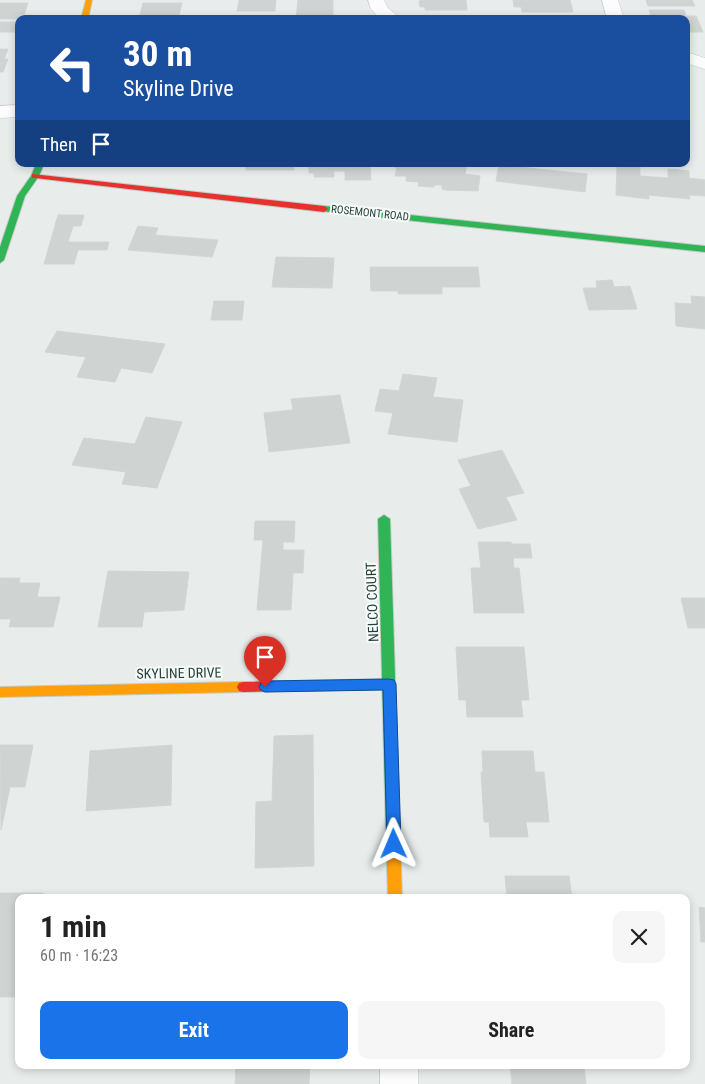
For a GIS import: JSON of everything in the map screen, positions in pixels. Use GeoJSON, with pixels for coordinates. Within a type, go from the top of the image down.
{"type":"FeatureCollection","features":[{"type":"Feature","properties":{"kind":"main road"},"geometry":{"type":"LineString","coordinates":[[85,15],[89,0]]}},
{"type":"Feature","properties":{"kind":"main road"},"geometry":{"type":"LineString","coordinates":[[0,260],[21,196],[39,167]]}},
{"type":"Feature","properties":{"kind":"main road","name":"ROSEMONT ROAD"},"geometry":{"type":"LineString","coordinates":[[35,176],[163,192],[705,249]]}},
{"type":"Feature","properties":{"kind":"main road","name":"NELCO COURT"},"geometry":{"type":"LineString","coordinates":[[384,519],[395,894]]}},
{"type":"Feature","properties":{"kind":"main road","name":"SKYLINE DRIVE"},"geometry":{"type":"LineString","coordinates":[[0,692],[389,684]]}},
{"type":"Feature","properties":{"kind":"street"},"geometry":{"type":"LineString","coordinates":[[376,0],[376,4],[385,15]]}},
{"type":"Feature","properties":{"kind":"street"},"geometry":{"type":"LineString","coordinates":[[610,0],[615,15]]}},
{"type":"Feature","properties":{"kind":"street"},"geometry":{"type":"LineString","coordinates":[[690,58],[705,64]]}},
{"type":"Feature","properties":{"kind":"street"},"geometry":{"type":"LineString","coordinates":[[0,112],[15,112]]}},
{"type":"Feature","properties":{"kind":"street"},"geometry":{"type":"LineString","coordinates":[[399,1069],[400,1084]]}},
{"type":"Feature","properties":{"kind":"building"},"geometry":{"type":"Polygon","coordinates":[[[239,0],[276,0],[275,11],[237,11],[239,0]]]}},
{"type":"Feature","properties":{"kind":"building"},"geometry":{"type":"Polygon","coordinates":[[[298,0],[333,0],[333,15],[296,15],[298,0]]]}},
{"type":"Feature","properties":{"kind":"building"},"geometry":{"type":"Polygon","coordinates":[[[466,0],[467,10],[425,10],[425,7],[420,7],[419,1],[466,0]]]}},
{"type":"Feature","properties":{"kind":"building"},"geometry":{"type":"Polygon","coordinates":[[[513,0],[570,0],[573,12],[522,12],[521,7],[514,7],[513,0]]]}},
{"type":"Feature","properties":{"kind":"building"},"geometry":{"type":"Polygon","coordinates":[[[646,0],[692,0],[695,6],[648,6],[646,0]]]}},
{"type":"Feature","properties":{"kind":"building"},"geometry":{"type":"Polygon","coordinates":[[[0,3],[28,3],[24,15],[15,15],[15,19],[0,19],[0,3]]]}},
{"type":"Feature","properties":{"kind":"building"},"geometry":{"type":"Polygon","coordinates":[[[143,3],[182,3],[179,15],[140,15],[143,3]]]}},
{"type":"Feature","properties":{"kind":"building"},"geometry":{"type":"Polygon","coordinates":[[[649,10],[684,10],[686,15],[651,15],[649,10]]]}},
{"type":"Feature","properties":{"kind":"building"},"geometry":{"type":"Polygon","coordinates":[[[690,16],[696,16],[703,32],[690,32],[690,16]]]}},
{"type":"Feature","properties":{"kind":"building"},"geometry":{"type":"Polygon","coordinates":[[[0,22],[15,22],[15,32],[0,32],[0,22]]]}},
{"type":"Feature","properties":{"kind":"building"},"geometry":{"type":"Polygon","coordinates":[[[0,49],[8,49],[4,59],[8,59],[3,72],[0,72],[0,49]]]}},
{"type":"Feature","properties":{"kind":"building"},"geometry":{"type":"Polygon","coordinates":[[[246,167],[294,167],[294,170],[246,170],[246,167]]]}},
{"type":"Feature","properties":{"kind":"building"},"geometry":{"type":"Polygon","coordinates":[[[309,167],[370,167],[371,180],[345,180],[345,171],[334,171],[334,177],[314,177],[314,173],[309,173],[309,167]]]}},
{"type":"Feature","properties":{"kind":"building"},"geometry":{"type":"Polygon","coordinates":[[[466,167],[465,174],[480,176],[478,191],[446,190],[442,189],[442,185],[434,185],[434,187],[418,186],[419,182],[406,181],[406,176],[395,176],[397,168],[395,168],[466,167]]]}},
{"type":"Feature","properties":{"kind":"building"},"geometry":{"type":"Polygon","coordinates":[[[499,167],[519,167],[587,174],[585,192],[496,181],[499,167]]]}},
{"type":"Feature","properties":{"kind":"building"},"geometry":{"type":"Polygon","coordinates":[[[617,167],[640,167],[640,176],[668,178],[668,169],[689,171],[689,178],[705,180],[705,196],[689,195],[690,199],[649,195],[649,199],[616,195],[617,167]]]}},
{"type":"Feature","properties":{"kind":"building"},"geometry":{"type":"Polygon","coordinates":[[[58,215],[84,215],[81,226],[73,226],[68,242],[109,242],[107,250],[78,250],[74,264],[44,264],[58,215]]]}},
{"type":"Feature","properties":{"kind":"building"},"geometry":{"type":"Polygon","coordinates":[[[138,226],[158,228],[155,235],[218,240],[212,257],[128,250],[138,226]]]}},
{"type":"Feature","properties":{"kind":"building"},"geometry":{"type":"Polygon","coordinates":[[[276,257],[334,258],[332,288],[272,287],[276,257]]]}},
{"type":"Feature","properties":{"kind":"building"},"geometry":{"type":"Polygon","coordinates":[[[370,267],[478,267],[480,287],[442,287],[442,294],[398,294],[398,291],[371,291],[370,267]]]}},
{"type":"Feature","properties":{"kind":"building"},"geometry":{"type":"Polygon","coordinates":[[[612,280],[614,287],[630,286],[637,309],[589,310],[583,288],[597,288],[596,281],[612,280]]]}},
{"type":"Feature","properties":{"kind":"building"},"geometry":{"type":"Polygon","coordinates":[[[691,296],[705,297],[705,329],[676,326],[675,303],[692,304],[691,296]]]}},
{"type":"Feature","properties":{"kind":"building"},"geometry":{"type":"Polygon","coordinates":[[[214,301],[244,301],[242,320],[211,320],[214,301]]]}},
{"type":"Feature","properties":{"kind":"building"},"geometry":{"type":"Polygon","coordinates":[[[57,331],[165,344],[152,373],[121,368],[115,382],[77,377],[86,357],[45,352],[57,331]]]}},
{"type":"Feature","properties":{"kind":"building"},"geometry":{"type":"Polygon","coordinates":[[[403,374],[437,378],[433,397],[463,400],[457,442],[388,434],[393,413],[375,411],[380,389],[399,391],[403,374]]]}},
{"type":"Feature","properties":{"kind":"building"},"geometry":{"type":"Polygon","coordinates":[[[340,395],[350,443],[269,452],[264,413],[293,410],[291,399],[340,395]]]}},
{"type":"Feature","properties":{"kind":"building"},"geometry":{"type":"Polygon","coordinates":[[[146,417],[182,422],[157,488],[122,484],[126,472],[72,465],[84,438],[135,444],[146,417]]]}},
{"type":"Feature","properties":{"kind":"building"},"geometry":{"type":"Polygon","coordinates":[[[502,450],[524,493],[506,497],[517,520],[478,529],[459,489],[471,486],[458,460],[502,450]]]}},
{"type":"Feature","properties":{"kind":"building"},"geometry":{"type":"Polygon","coordinates":[[[255,521],[295,521],[294,542],[283,542],[283,550],[304,550],[303,573],[293,573],[291,610],[257,610],[263,540],[254,540],[255,521]]]}},
{"type":"Feature","properties":{"kind":"building"},"geometry":{"type":"Polygon","coordinates":[[[478,542],[530,544],[532,558],[513,558],[514,568],[519,568],[524,613],[474,613],[471,568],[481,568],[478,542]]]}},
{"type":"Feature","properties":{"kind":"building"},"geometry":{"type":"Polygon","coordinates":[[[108,571],[189,572],[184,610],[144,612],[142,627],[98,627],[108,571]]]}},
{"type":"Feature","properties":{"kind":"building"},"geometry":{"type":"Polygon","coordinates":[[[0,578],[20,578],[19,583],[40,583],[37,597],[60,597],[53,627],[9,627],[11,619],[0,619],[0,578]]]}},
{"type":"Feature","properties":{"kind":"building"},"geometry":{"type":"Polygon","coordinates":[[[681,598],[705,598],[705,628],[688,628],[681,598]]]}},
{"type":"Feature","properties":{"kind":"building"},"geometry":{"type":"Polygon","coordinates":[[[456,647],[524,647],[529,700],[521,700],[523,717],[467,717],[466,700],[459,700],[456,647]]]}},
{"type":"Feature","properties":{"kind":"building"},"geometry":{"type":"Polygon","coordinates":[[[313,735],[314,866],[255,868],[256,802],[272,801],[274,736],[313,735]]]}},
{"type":"Feature","properties":{"kind":"building"},"geometry":{"type":"Polygon","coordinates":[[[0,745],[33,745],[25,787],[10,787],[1,830],[0,745]]]}},
{"type":"Feature","properties":{"kind":"building"},"geometry":{"type":"Polygon","coordinates":[[[172,745],[171,805],[86,811],[90,751],[172,745]]]}},
{"type":"Feature","properties":{"kind":"building"},"geometry":{"type":"Polygon","coordinates":[[[482,751],[533,751],[535,772],[544,772],[549,822],[526,822],[528,837],[490,837],[489,822],[484,822],[481,772],[483,772],[482,751]]]}},
{"type":"Feature","properties":{"kind":"building"},"geometry":{"type":"Polygon","coordinates":[[[505,876],[569,876],[571,894],[507,894],[505,876]]]}},
{"type":"Feature","properties":{"kind":"building"},"geometry":{"type":"Polygon","coordinates":[[[0,893],[43,893],[15,894],[15,997],[0,997],[0,893]]]}},
{"type":"Feature","properties":{"kind":"building"},"geometry":{"type":"Polygon","coordinates":[[[699,907],[705,908],[705,942],[701,942],[699,907]]]}},
{"type":"Feature","properties":{"kind":"building"},"geometry":{"type":"Polygon","coordinates":[[[236,1069],[310,1069],[309,1084],[235,1084],[236,1069]]]}},
{"type":"Feature","properties":{"kind":"building"},"geometry":{"type":"Polygon","coordinates":[[[510,1069],[584,1069],[586,1084],[512,1084],[510,1069]]]}},
{"type":"Feature","properties":{"kind":"traffic: fast"},"geometry":{"type":"LineString","coordinates":[[0,260],[21,196],[39,167]]}},
{"type":"Feature","properties":{"kind":"traffic: fast"},"geometry":{"type":"LineString","coordinates":[[324,209],[705,249]]}},
{"type":"Feature","properties":{"kind":"traffic: fast"},"geometry":{"type":"LineString","coordinates":[[384,519],[393,835]]}},
{"type":"Feature","properties":{"kind":"traffic: slow"},"geometry":{"type":"LineString","coordinates":[[85,15],[89,0]]}},
{"type":"Feature","properties":{"kind":"traffic: slow"},"geometry":{"type":"LineString","coordinates":[[0,692],[243,687]]}},
{"type":"Feature","properties":{"kind":"traffic: slow"},"geometry":{"type":"LineString","coordinates":[[393,835],[395,894]]}},
{"type":"Feature","properties":{"kind":"traffic: jam"},"geometry":{"type":"LineString","coordinates":[[35,176],[324,209]]}},
{"type":"Feature","properties":{"kind":"traffic: jam"},"geometry":{"type":"LineString","coordinates":[[243,687],[389,684]]}},
{"type":"Feature","properties":{"kind":"route"},"geometry":{"type":"LineString","coordinates":[[265,687],[389,684],[394,844]]}}]}
